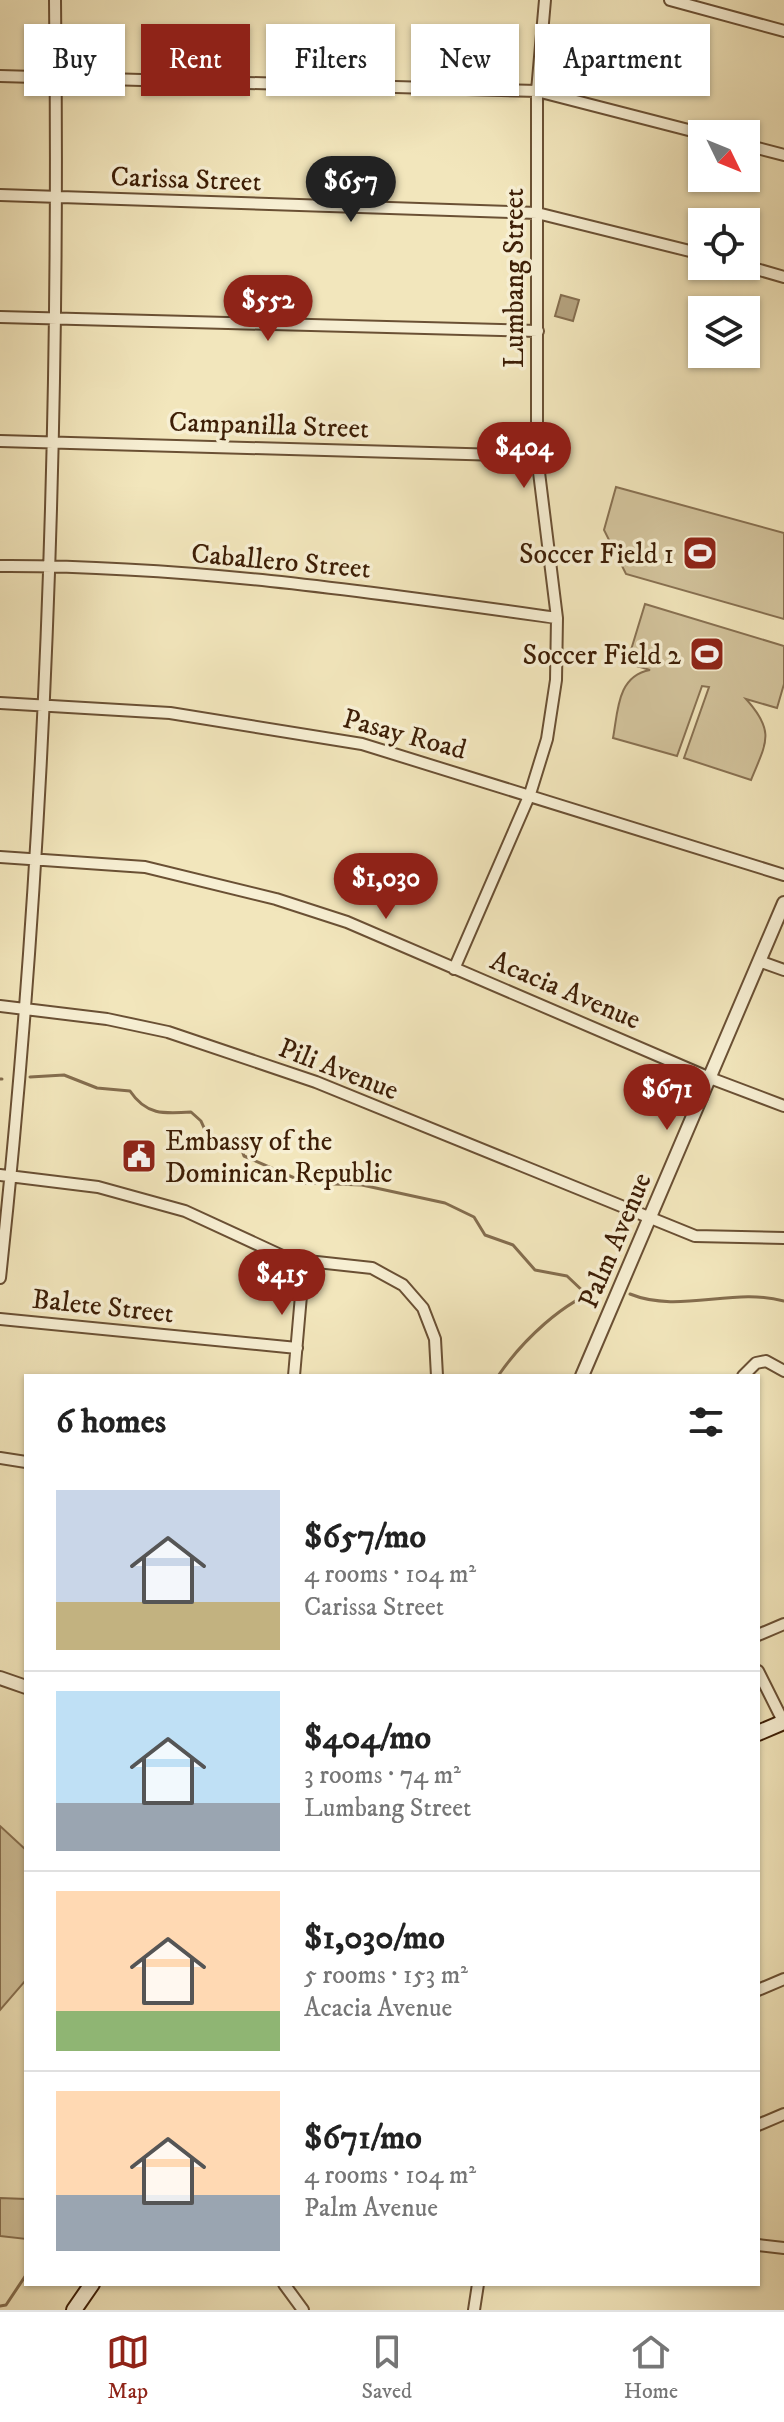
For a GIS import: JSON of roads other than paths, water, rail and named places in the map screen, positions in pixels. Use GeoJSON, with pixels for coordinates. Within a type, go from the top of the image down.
{"type":"FeatureCollection","features":[{"type":"Feature","properties":{"kind":"main road"},"geometry":{"type":"LineString","coordinates":[[760,1732],[784,1722]]}},
{"type":"Feature","properties":{"kind":"main road"},"geometry":{"type":"LineString","coordinates":[[74,2310],[91,2286]]}},
{"type":"Feature","properties":{"kind":"street"},"geometry":{"type":"LineString","coordinates":[[55,0],[55,24]]}},
{"type":"Feature","properties":{"kind":"street","name":"Lumbang Street"},"geometry":{"type":"LineString","coordinates":[[543,24],[545,0]]}},
{"type":"Feature","properties":{"kind":"street"},"geometry":{"type":"LineString","coordinates":[[670,0],[784,31]]}},
{"type":"Feature","properties":{"kind":"street"},"geometry":{"type":"LineString","coordinates":[[0,76],[24,77]]}},
{"type":"Feature","properties":{"kind":"street"},"geometry":{"type":"LineString","coordinates":[[125,80],[535,91]]}},
{"type":"Feature","properties":{"kind":"street"},"geometry":{"type":"LineString","coordinates":[[0,1278],[6,1176],[26,1007],[46,705],[55,96]]}},
{"type":"Feature","properties":{"kind":"street","name":"Lumbang Street"},"geometry":{"type":"LineString","coordinates":[[454,969],[530,794],[554,706],[557,618],[537,456],[537,96]]}},
{"type":"Feature","properties":{"kind":"street"},"geometry":{"type":"LineString","coordinates":[[556,96],[688,130]]}},
{"type":"Feature","properties":{"kind":"street"},"geometry":{"type":"LineString","coordinates":[[760,149],[784,155]]}},
{"type":"Feature","properties":{"kind":"street","name":"Carissa Street"},"geometry":{"type":"LineString","coordinates":[[0,195],[537,213],[688,251]]}},
{"type":"Feature","properties":{"kind":"street"},"geometry":{"type":"LineString","coordinates":[[760,270],[784,277]]}},
{"type":"Feature","properties":{"kind":"street"},"geometry":{"type":"LineString","coordinates":[[0,317],[538,331]]}},
{"type":"Feature","properties":{"kind":"street","name":"Campanilla Street"},"geometry":{"type":"LineString","coordinates":[[0,441],[537,456]]}},
{"type":"Feature","properties":{"kind":"street","name":"Caballero Street"},"geometry":{"type":"LineString","coordinates":[[0,566],[50,565],[303,583],[557,618]]}},
{"type":"Feature","properties":{"kind":"street","name":"Pasay Road"},"geometry":{"type":"LineString","coordinates":[[0,703],[170,713],[286,729],[362,744],[784,875]]}},
{"type":"Feature","properties":{"kind":"street","name":"Acacia Avenue"},"geometry":{"type":"LineString","coordinates":[[0,857],[145,867],[208,880],[347,922],[710,1078],[784,1106]]}},
{"type":"Feature","properties":{"kind":"street","name":"Palm Avenue"},"geometry":{"type":"LineString","coordinates":[[583,1374],[784,903]]}},
{"type":"Feature","properties":{"kind":"street"},"geometry":{"type":"LineString","coordinates":[[759,961],[784,970]]}},
{"type":"Feature","properties":{"kind":"street","name":"Pili Avenue"},"geometry":{"type":"LineString","coordinates":[[0,1006],[26,1007],[168,1032],[316,1082],[648,1220],[695,1236],[784,1238]]}},
{"type":"Feature","properties":{"kind":"street"},"geometry":{"type":"LineString","coordinates":[[6,1176],[98,1187],[147,1199],[185,1211],[289,1259],[372,1268],[403,1285],[423,1308],[438,1354],[437,1374]]}},
{"type":"Feature","properties":{"kind":"street"},"geometry":{"type":"LineString","coordinates":[[294,1374],[304,1261]]}},
{"type":"Feature","properties":{"kind":"street","name":"Balete Street"},"geometry":{"type":"LineString","coordinates":[[0,1319],[297,1348]]}},
{"type":"Feature","properties":{"kind":"street"},"geometry":{"type":"LineString","coordinates":[[745,1374],[756,1363],[766,1361],[784,1371]]}},
{"type":"Feature","properties":{"kind":"street"},"geometry":{"type":"LineString","coordinates":[[0,1458],[24,1462]]}},
{"type":"Feature","properties":{"kind":"street"},"geometry":{"type":"LineString","coordinates":[[760,1634],[784,1624]]}},
{"type":"Feature","properties":{"kind":"street"},"geometry":{"type":"LineString","coordinates":[[760,1675],[784,1722]]}},
{"type":"Feature","properties":{"kind":"street"},"geometry":{"type":"LineString","coordinates":[[0,1678],[24,1686]]}},
{"type":"Feature","properties":{"kind":"street"},"geometry":{"type":"LineString","coordinates":[[760,1989],[784,1979]]}},
{"type":"Feature","properties":{"kind":"street"},"geometry":{"type":"LineString","coordinates":[[760,2124],[784,2114]]}},
{"type":"Feature","properties":{"kind":"street"},"geometry":{"type":"LineString","coordinates":[[760,2245],[784,2248]]}},
{"type":"Feature","properties":{"kind":"street"},"geometry":{"type":"LineString","coordinates":[[285,2286],[303,2310]]}},
{"type":"Feature","properties":{"kind":"street"},"geometry":{"type":"LineString","coordinates":[[474,2310],[478,2286]]}},
{"type":"Feature","properties":{"kind":"waterway"},"geometry":{"type":"LineString","coordinates":[[30,1077],[64,1075],[97,1088],[130,1091],[149,1109],[191,1112],[201,1121],[212,1145],[240,1145],[244,1156],[306,1183],[362,1185],[445,1203],[474,1217],[485,1235],[513,1245],[535,1270],[567,1276],[586,1294]]}},
{"type":"Feature","properties":{"kind":"waterway"},"geometry":{"type":"LineString","coordinates":[[500,1374],[519,1349],[559,1312],[604,1288]]}},
{"type":"Feature","properties":{"kind":"waterway"},"geometry":{"type":"LineString","coordinates":[[630,1294],[668,1302],[745,1297],[784,1301]]}},
{"type":"Feature","properties":{"kind":"waterway"},"geometry":{"type":"LineString","coordinates":[[0,2306],[6,2305],[24,2278]]}},
{"type":"Feature","properties":{"kind":"place","name":"Soccer Field 1"},"geometry":{"type":"Point","coordinates":[700,553]}},
{"type":"Feature","properties":{"kind":"place","name":"Soccer Field 2"},"geometry":{"type":"Point","coordinates":[707,654]}},
{"type":"Feature","properties":{"kind":"place","name":"Embassy of the Dominican Republic"},"geometry":{"type":"Point","coordinates":[139,1156]}}]}
